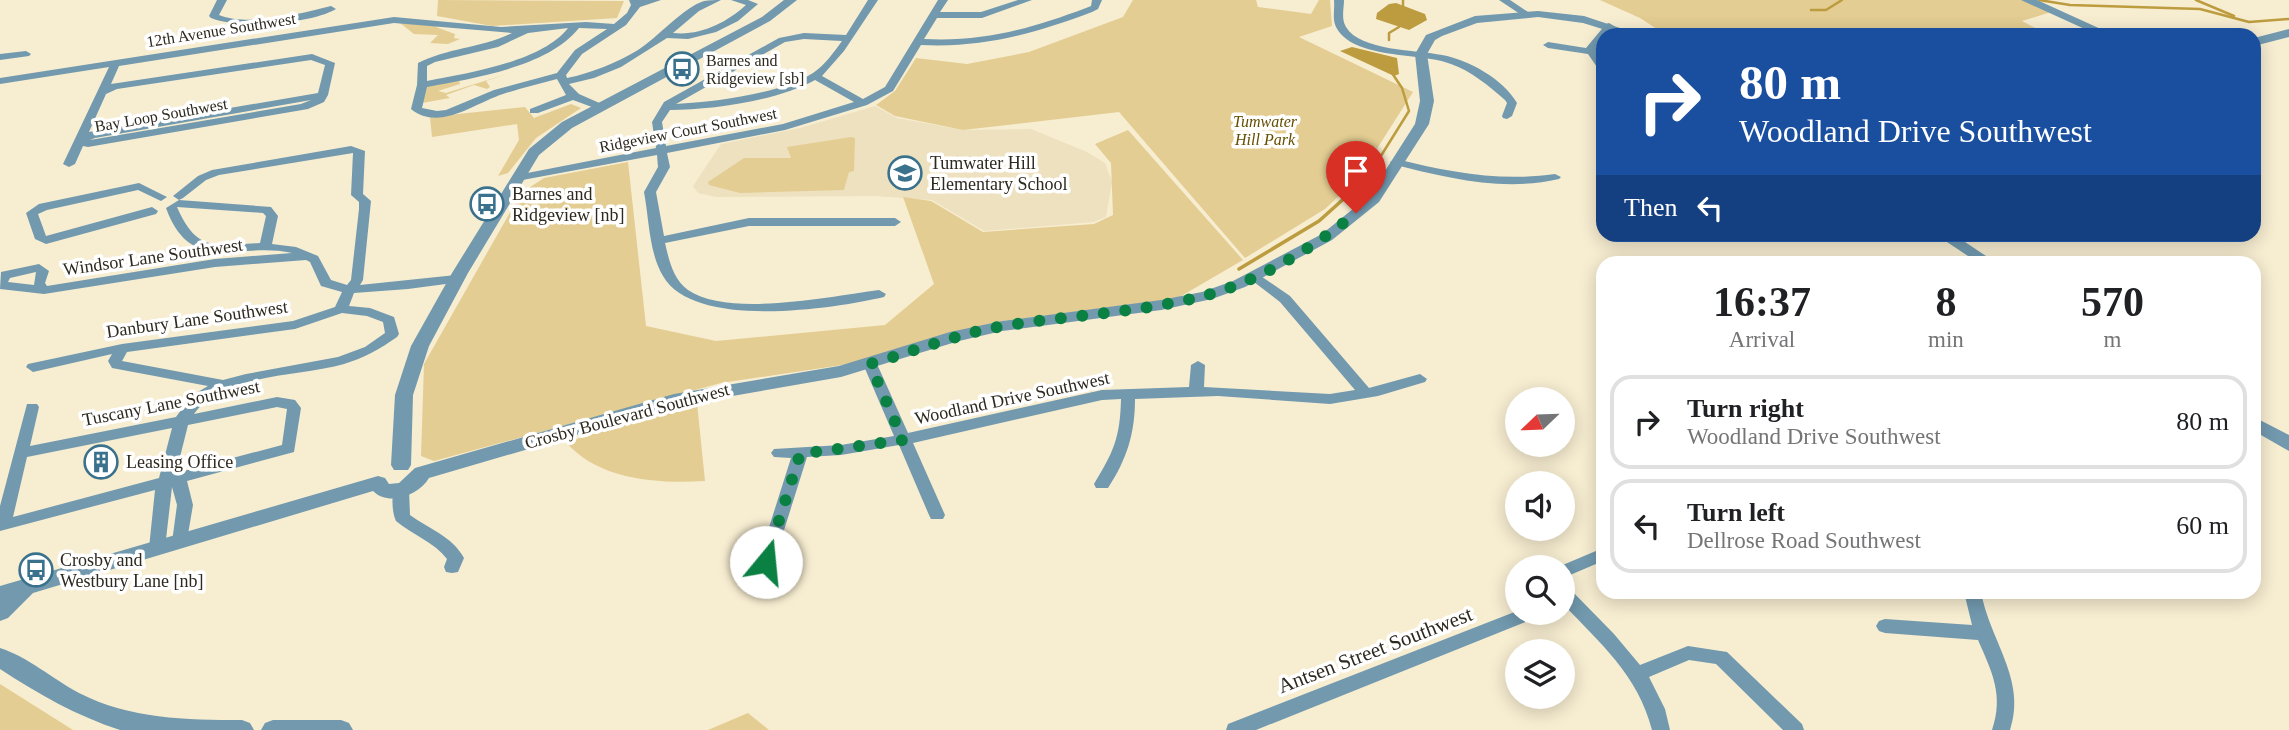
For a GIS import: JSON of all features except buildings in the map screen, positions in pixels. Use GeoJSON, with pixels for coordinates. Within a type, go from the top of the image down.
{"type":"FeatureCollection","features":[{"type":"Feature","properties":{"kind":"street"},"geometry":{"type":"LineString","coordinates":[[222,0],[214,16],[223,21],[278,19],[331,9]]}},
{"type":"Feature","properties":{"kind":"street"},"geometry":{"type":"LineString","coordinates":[[561,78],[584,46],[629,18],[635,2],[656,0]]}},
{"type":"Feature","properties":{"kind":"street"},"geometry":{"type":"LineString","coordinates":[[524,30],[495,45],[432,60],[422,65],[422,85],[416,105],[419,111],[451,112],[464,109],[499,92],[608,71],[666,35],[703,4],[716,0]]}},
{"type":"Feature","properties":{"kind":"street"},"geometry":{"type":"LineString","coordinates":[[666,35],[677,38],[703,34],[738,16],[753,4],[736,0]]}},
{"type":"Feature","properties":{"kind":"street"},"geometry":{"type":"LineString","coordinates":[[401,465],[404,395],[420,346],[517,178],[547,139],[600,107],[766,19],[791,0]]}},
{"type":"Feature","properties":{"kind":"street"},"geometry":{"type":"LineString","coordinates":[[665,107],[686,107],[767,92],[814,76],[826,66],[873,0]]}},
{"type":"Feature","properties":{"kind":"street","name":"Ridgeview Court Southwest"},"geometry":{"type":"LineString","coordinates":[[517,178],[796,125],[863,103],[888,89],[943,0]]}},
{"type":"Feature","properties":{"kind":"street"},"geometry":{"type":"LineString","coordinates":[[932,15],[982,15],[1027,0]]}},
{"type":"Feature","properties":{"kind":"street"},"geometry":{"type":"LineString","coordinates":[[917,43],[962,45],[1012,38],[1089,10],[1097,0]]}},
{"type":"Feature","properties":{"kind":"street"},"geometry":{"type":"LineString","coordinates":[[1339,0],[1339,23],[1350,36],[1372,46],[1455,62],[1476,73],[1509,98],[1512,103],[1507,116]]}},
{"type":"Feature","properties":{"kind":"street"},"geometry":{"type":"LineString","coordinates":[[1504,0],[1526,14]]}},
{"type":"Feature","properties":{"kind":"street"},"geometry":{"type":"LineString","coordinates":[[2027,0],[2092,28]]}},
{"type":"Feature","properties":{"kind":"street"},"geometry":{"type":"LineString","coordinates":[[1421,54],[1430,38],[1447,28],[1475,20],[1526,14],[1569,17],[1615,28]]}},
{"type":"Feature","properties":{"kind":"street","name":"12th Avenue Southwest"},"geometry":{"type":"LineString","coordinates":[[0,82],[394,20],[428,19],[501,30],[576,25],[614,27]]}},
{"type":"Feature","properties":{"kind":"street"},"geometry":{"type":"LineString","coordinates":[[422,85],[528,56],[566,39],[576,25]]}},
{"type":"Feature","properties":{"kind":"street"},"geometry":{"type":"LineString","coordinates":[[2261,40],[2289,33]]}},
{"type":"Feature","properties":{"kind":"street"},"geometry":{"type":"LineString","coordinates":[[846,38],[804,36],[782,40],[680,95],[665,107],[657,125],[664,151],[664,167],[650,192],[667,268],[681,292],[704,303],[750,308],[879,294]]}},
{"type":"Feature","properties":{"kind":"street"},"geometry":{"type":"LineString","coordinates":[[1591,52],[1596,38]]}},
{"type":"Feature","properties":{"kind":"street"},"geometry":{"type":"LineString","coordinates":[[1548,45],[1591,52],[1596,59]]}},
{"type":"Feature","properties":{"kind":"street"},"geometry":{"type":"LineString","coordinates":[[0,57],[26,54]]}},
{"type":"Feature","properties":{"kind":"street","name":"Crosby Boulevard Southwest"},"geometry":{"type":"LineString","coordinates":[[422,473],[674,400],[870,364],[956,336],[1002,326],[1161,306],[1206,296],[1255,276],[1327,237],[1374,199],[1422,124],[1427,92],[1421,54]]}},
{"type":"Feature","properties":{"kind":"street","name":"Bay Loop Southwest"},"geometry":{"type":"LineString","coordinates":[[79,141],[88,144],[304,107],[320,100],[330,64],[319,60],[124,92],[103,92]]}},
{"type":"Feature","properties":{"kind":"street"},"geometry":{"type":"LineString","coordinates":[[69,164],[116,62]]}},
{"type":"Feature","properties":{"kind":"street"},"geometry":{"type":"LineString","coordinates":[[814,76],[863,103]]}},
{"type":"Feature","properties":{"kind":"street"},"geometry":{"type":"LineString","coordinates":[[561,78],[573,96],[600,107]]}},
{"type":"Feature","properties":{"kind":"street"},"geometry":{"type":"LineString","coordinates":[[534,111],[573,96]]}},
{"type":"Feature","properties":{"kind":"street"},"geometry":{"type":"LineString","coordinates":[[122,348],[115,361],[117,365],[220,384],[324,366],[382,345],[392,334],[389,320],[370,312],[341,309],[345,296],[353,288],[358,272],[365,209],[365,201],[357,195],[359,151],[356,149],[211,174],[177,203],[46,240],[41,239],[32,213],[43,207],[139,186],[177,203],[267,210],[272,216],[265,247]]}},
{"type":"Feature","properties":{"kind":"street"},"geometry":{"type":"LineString","coordinates":[[1396,162],[1483,181],[1522,182],[1555,177]]}},
{"type":"Feature","properties":{"kind":"street"},"geometry":{"type":"LineString","coordinates":[[152,211],[148,206],[161,198]]}},
{"type":"Feature","properties":{"kind":"street"},"geometry":{"type":"LineString","coordinates":[[177,203],[179,231],[202,244],[217,249],[291,249],[308,256],[319,265],[324,282],[330,286],[363,290],[458,276]]}},
{"type":"Feature","properties":{"kind":"street"},"geometry":{"type":"LineString","coordinates":[[660,240],[749,222],[895,222]]}},
{"type":"Feature","properties":{"kind":"street"},"geometry":{"type":"LineString","coordinates":[[1955,242],[1977,256]]}},
{"type":"Feature","properties":{"kind":"street","name":"Windsor Lane Southwest"},"geometry":{"type":"LineString","coordinates":[[44,290],[39,283],[43,271],[39,268],[6,275],[0,285],[44,290],[215,263],[308,256]]}},
{"type":"Feature","properties":{"kind":"street"},"geometry":{"type":"LineString","coordinates":[[1255,276],[1285,299],[1364,393]]}},
{"type":"Feature","properties":{"kind":"street","name":"Danbury Lane Southwest"},"geometry":{"type":"LineString","coordinates":[[33,367],[122,348],[295,325],[341,309]]}},
{"type":"Feature","properties":{"kind":"street"},"geometry":{"type":"LineString","coordinates":[[870,364],[937,515]]}},
{"type":"Feature","properties":{"kind":"street"},"geometry":{"type":"LineString","coordinates":[[1196,392],[1198,365]]}},
{"type":"Feature","properties":{"kind":"street","name":"Woodland Drive Southwest"},"geometry":{"type":"LineString","coordinates":[[779,453],[800,454],[903,440],[1102,395],[1196,392],[1330,399],[1420,379]]}},
{"type":"Feature","properties":{"kind":"street"},"geometry":{"type":"LineString","coordinates":[[157,548],[163,516],[162,493],[169,480],[182,419],[190,406],[220,384]]}},
{"type":"Feature","properties":{"kind":"street"},"geometry":{"type":"LineString","coordinates":[[1102,484],[1121,458],[1128,429],[1128,394]]}},
{"type":"Feature","properties":{"kind":"street","name":"Tuscany Lane Southwest"},"geometry":{"type":"LineString","coordinates":[[20,453],[277,402],[290,402],[293,408],[289,448],[3,526],[20,453],[32,407]]}},
{"type":"Feature","properties":{"kind":"street"},"geometry":{"type":"LineString","coordinates":[[2261,427],[2289,444]]}},
{"type":"Feature","properties":{"kind":"street"},"geometry":{"type":"LineString","coordinates":[[766,562],[800,454]]}},
{"type":"Feature","properties":{"kind":"street"},"geometry":{"type":"LineString","coordinates":[[0,594],[379,483],[384,473],[401,465],[417,466],[422,473],[413,485],[401,491],[383,490],[379,483]]}},
{"type":"Feature","properties":{"kind":"street"},"geometry":{"type":"LineString","coordinates":[[169,480],[181,485],[185,505],[180,542]]}},
{"type":"Feature","properties":{"kind":"street"},"geometry":{"type":"LineString","coordinates":[[401,491],[402,517],[414,527],[443,540],[456,558],[452,567]]}},
{"type":"Feature","properties":{"kind":"street"},"geometry":{"type":"LineString","coordinates":[[1575,567],[1596,557]]}},
{"type":"Feature","properties":{"kind":"street"},"geometry":{"type":"LineString","coordinates":[[0,612],[26,586]]}},
{"type":"Feature","properties":{"kind":"street"},"geometry":{"type":"LineString","coordinates":[[1972,599],[1973,610],[2002,675],[2008,703],[2001,730]]}},
{"type":"Feature","properties":{"kind":"street"},"geometry":{"type":"LineString","coordinates":[[1575,606],[1637,674],[1654,702],[1661,730]]}},
{"type":"Feature","properties":{"kind":"street","name":"Antsen Street Southwest"},"geometry":{"type":"LineString","coordinates":[[1235,730],[1505,623]]}},
{"type":"Feature","properties":{"kind":"street"},"geometry":{"type":"LineString","coordinates":[[1885,626],[1982,632]]}},
{"type":"Feature","properties":{"kind":"street"},"geometry":{"type":"LineString","coordinates":[[1637,674],[1688,653],[1721,657],[1795,730]]}},
{"type":"Feature","properties":{"kind":"street"},"geometry":{"type":"LineString","coordinates":[[0,657],[79,704],[124,721],[164,727],[242,730]]}},
{"type":"Feature","properties":{"kind":"street"},"geometry":{"type":"LineString","coordinates":[[273,730],[341,730]]}},
{"type":"Feature","properties":{"kind":"shaded area"},"geometry":{"type":"Polygon","coordinates":[[[1396,3],[1425,14],[1427,20],[1409,30],[1376,19],[1377,13],[1389,4],[1396,3]]]}},
{"type":"Feature","properties":{"kind":"shaded area"},"geometry":{"type":"Polygon","coordinates":[[[1352,47],[1397,58],[1399,74],[1394,76],[1340,51],[1352,47]]]}},
{"type":"Feature","properties":{"kind":"shaded area","name":"Tumwater Hill Elementary School"},"geometry":{"type":"Polygon","coordinates":[[[875,106],[897,118],[963,130],[1031,129],[1087,152],[1105,163],[1112,182],[1106,217],[1094,222],[984,231],[932,200],[875,196],[717,197],[698,193],[693,186],[721,144],[800,128],[875,106]]]}},
{"type":"Feature","properties":{"kind":"green space"},"geometry":{"type":"Polygon","coordinates":[[[438,0],[624,1],[617,18],[492,26],[437,16],[438,0]]]}},
{"type":"Feature","properties":{"kind":"green space","name":"Tumwater Hill Park"},"geometry":{"type":"Polygon","coordinates":[[[1133,0],[1256,0],[1258,7],[1311,14],[1319,0],[1330,0],[1332,26],[1299,37],[1413,92],[1359,177],[1325,209],[1245,258],[1119,112],[963,130],[895,116],[876,105],[895,91],[916,58],[967,64],[1029,52],[1123,17],[1133,0]]]}},
{"type":"Feature","properties":{"kind":"green space"},"geometry":{"type":"Polygon","coordinates":[[[1600,0],[2023,0],[2051,12],[2022,21],[2035,28],[1655,28],[1600,0]]]}},
{"type":"Feature","properties":{"kind":"green space"},"geometry":{"type":"Polygon","coordinates":[[[400,23],[439,25],[436,27],[455,34],[454,38],[460,39],[448,44],[430,43],[438,35],[414,34],[400,23]]]}},
{"type":"Feature","properties":{"kind":"green space"},"geometry":{"type":"Polygon","coordinates":[[[510,73],[486,81],[490,87],[487,89],[474,85],[446,95],[450,98],[422,103],[427,86],[459,80],[460,84],[438,91],[446,93],[510,73]]]}},
{"type":"Feature","properties":{"kind":"green space"},"geometry":{"type":"Polygon","coordinates":[[[571,104],[581,108],[536,138],[508,173],[498,176],[519,140],[517,124],[432,137],[430,117],[525,107],[534,118],[571,104]]]}},
{"type":"Feature","properties":{"kind":"green space"},"geometry":{"type":"Polygon","coordinates":[[[1128,130],[1243,260],[1176,299],[1002,321],[929,339],[869,361],[721,383],[434,461],[421,456],[424,364],[521,193],[544,178],[628,162],[646,326],[716,341],[885,325],[934,284],[903,197],[931,201],[983,232],[1094,224],[1113,215],[1111,163],[1095,144],[1128,130]]]}},
{"type":"Feature","properties":{"kind":"green space"},"geometry":{"type":"Polygon","coordinates":[[[855,138],[854,171],[849,172],[844,190],[740,193],[709,185],[708,182],[744,158],[791,158],[787,147],[855,138]]]}},
{"type":"Feature","properties":{"kind":"green space"},"geometry":{"type":"Polygon","coordinates":[[[697,403],[705,481],[668,482],[612,472],[579,455],[566,442],[697,403]]]}},
{"type":"Feature","properties":{"kind":"green space"},"geometry":{"type":"Polygon","coordinates":[[[0,684],[73,730],[0,730],[0,684]]]}},
{"type":"Feature","properties":{"kind":"green space"},"geometry":{"type":"Polygon","coordinates":[[[748,713],[769,730],[708,730],[748,713]]]}},
{"type":"Feature","properties":{"kind":"waterway"},"geometry":{"type":"LineString","coordinates":[[1403,0],[1403,10]]}},
{"type":"Feature","properties":{"kind":"waterway"},"geometry":{"type":"LineString","coordinates":[[1811,10],[1826,10],[1842,0]]}},
{"type":"Feature","properties":{"kind":"waterway"},"geometry":{"type":"LineString","coordinates":[[2039,0],[2070,5],[2200,9],[2249,22],[2289,19]]}},
{"type":"Feature","properties":{"kind":"waterway"},"geometry":{"type":"LineString","coordinates":[[2196,0],[2234,16]]}},
{"type":"Feature","properties":{"kind":"waterway"},"geometry":{"type":"LineString","coordinates":[[1389,40],[1389,33],[1399,27]]}},
{"type":"Feature","properties":{"kind":"waterway"},"geometry":{"type":"LineString","coordinates":[[1357,188],[1409,111],[1402,88],[1392,73]]}},
{"type":"Feature","properties":{"kind":"waterway"},"geometry":{"type":"LineString","coordinates":[[1239,269],[1319,221],[1358,186]]}},
{"type":"Feature","properties":{"kind":"place","name":"Barnes and Ridgeview [sb]"},"geometry":{"type":"Point","coordinates":[682,69]}},
{"type":"Feature","properties":{"kind":"place","name":"Tumwater Hill Elementary School"},"geometry":{"type":"Point","coordinates":[905,173]}},
{"type":"Feature","properties":{"kind":"place","name":"Barnes and Ridgeview [nb]"},"geometry":{"type":"Point","coordinates":[487,204]}},
{"type":"Feature","properties":{"kind":"place","name":"Leasing Office"},"geometry":{"type":"Point","coordinates":[101,462]}},
{"type":"Feature","properties":{"kind":"place","name":"Crosby and Westbury Lane [nb]"},"geometry":{"type":"Point","coordinates":[36,570]}},
{"type":"Feature","properties":{"kind":"route"},"geometry":{"type":"LineString","coordinates":[[766,562],[800,454],[903,440],[870,364],[956,336],[1002,326],[1161,306],[1206,296],[1239,284],[1327,237],[1356,213]]}}]}
